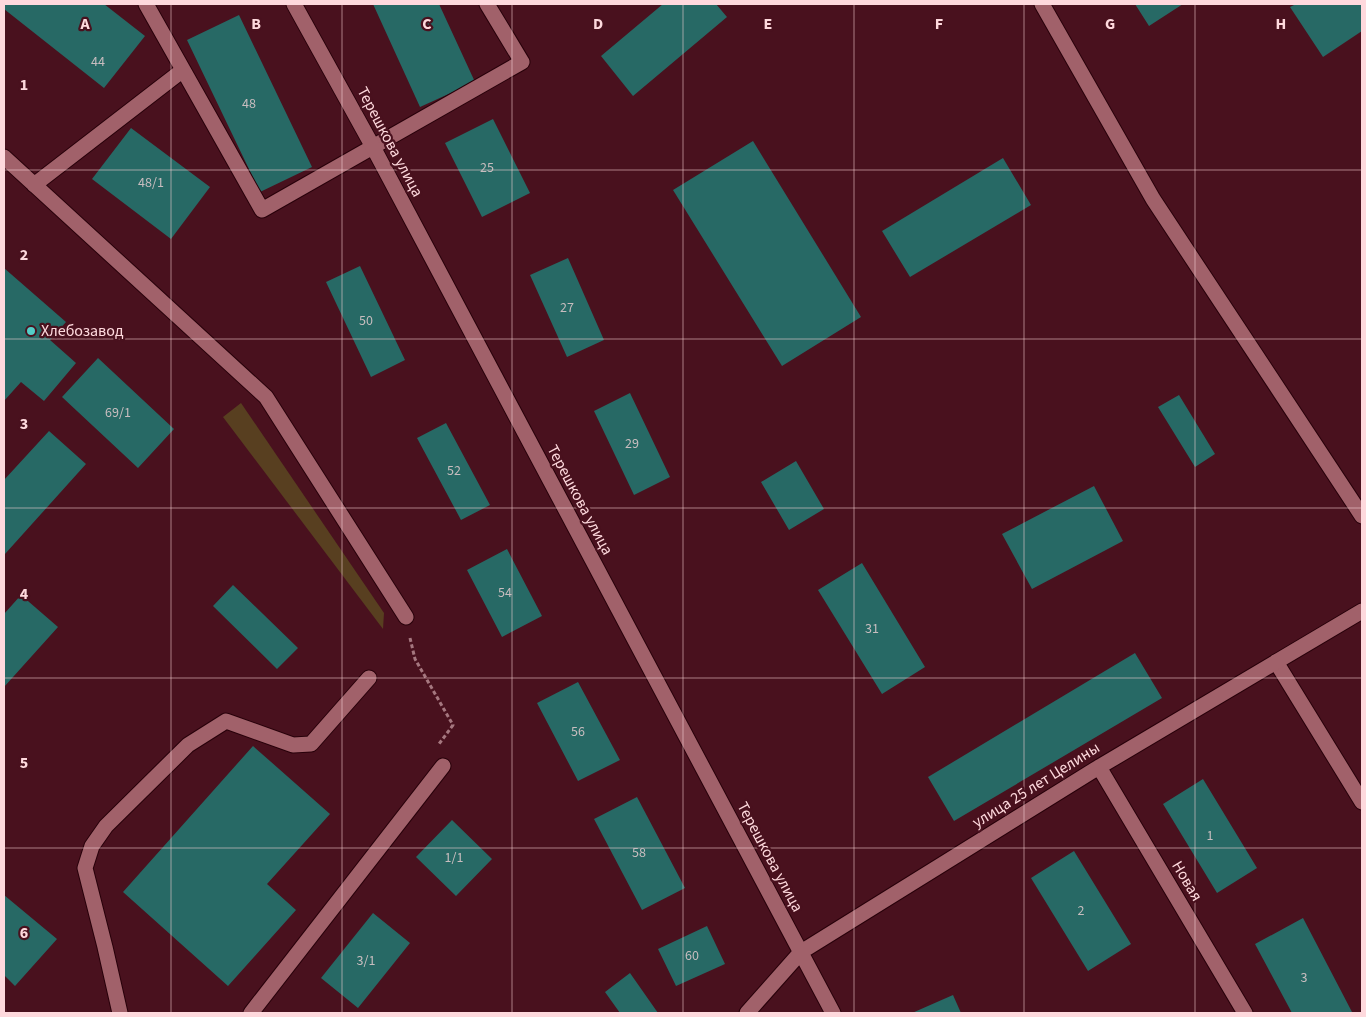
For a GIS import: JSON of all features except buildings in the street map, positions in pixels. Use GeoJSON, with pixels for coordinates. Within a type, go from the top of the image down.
{"type":"FeatureCollection","features":[{"type":"Feature","properties":{"kind":"street"},"geometry":{"type":"LineString","coordinates":[[146,4],[262,210],[522,62],[487,4]]}},
{"type":"Feature","properties":{"kind":"street","name":"Терешкова улица"},"geometry":{"type":"LineString","coordinates":[[294,4],[374,147],[833,1013]]}},
{"type":"Feature","properties":{"kind":"street"},"geometry":{"type":"LineString","coordinates":[[1042,4],[1153,199],[1362,516]]}},
{"type":"Feature","properties":{"kind":"street"},"geometry":{"type":"LineString","coordinates":[[34,184],[183,70]]}},
{"type":"Feature","properties":{"kind":"street"},"geometry":{"type":"LineString","coordinates":[[4,157],[266,397],[406,617]]}},
{"type":"Feature","properties":{"kind":"street","name":"улица 25 лет Целины"},"geometry":{"type":"LineString","coordinates":[[747,1013],[801,952],[1099,767],[1362,611]]}},
{"type":"Feature","properties":{"kind":"street"},"geometry":{"type":"LineString","coordinates":[[1276,662],[1362,802]]}},
{"type":"Feature","properties":{"kind":"street"},"geometry":{"type":"LineString","coordinates":[[120,1013],[85,868],[92,846],[106,826],[188,745],[226,721],[293,745],[311,744],[369,678]]}},
{"type":"Feature","properties":{"kind":"street"},"geometry":{"type":"LineString","coordinates":[[251,1013],[443,766]]}},
{"type":"Feature","properties":{"kind":"street","name":"Новая"},"geometry":{"type":"LineString","coordinates":[[1099,767],[1246,1013]]}},
{"type":"Feature","properties":{"kind":"path"},"geometry":{"type":"LineString","coordinates":[[406,617],[415,659],[453,725],[439,744],[443,766]]}},
{"type":"Feature","properties":{"kind":"shaded area"},"geometry":{"type":"Polygon","coordinates":[[[241,403],[384,613],[383,629],[223,417],[241,403]]]}},
{"type":"Feature","properties":{"kind":"place","name":"Хлебозавод"},"geometry":{"type":"Point","coordinates":[31,331]}}]}
